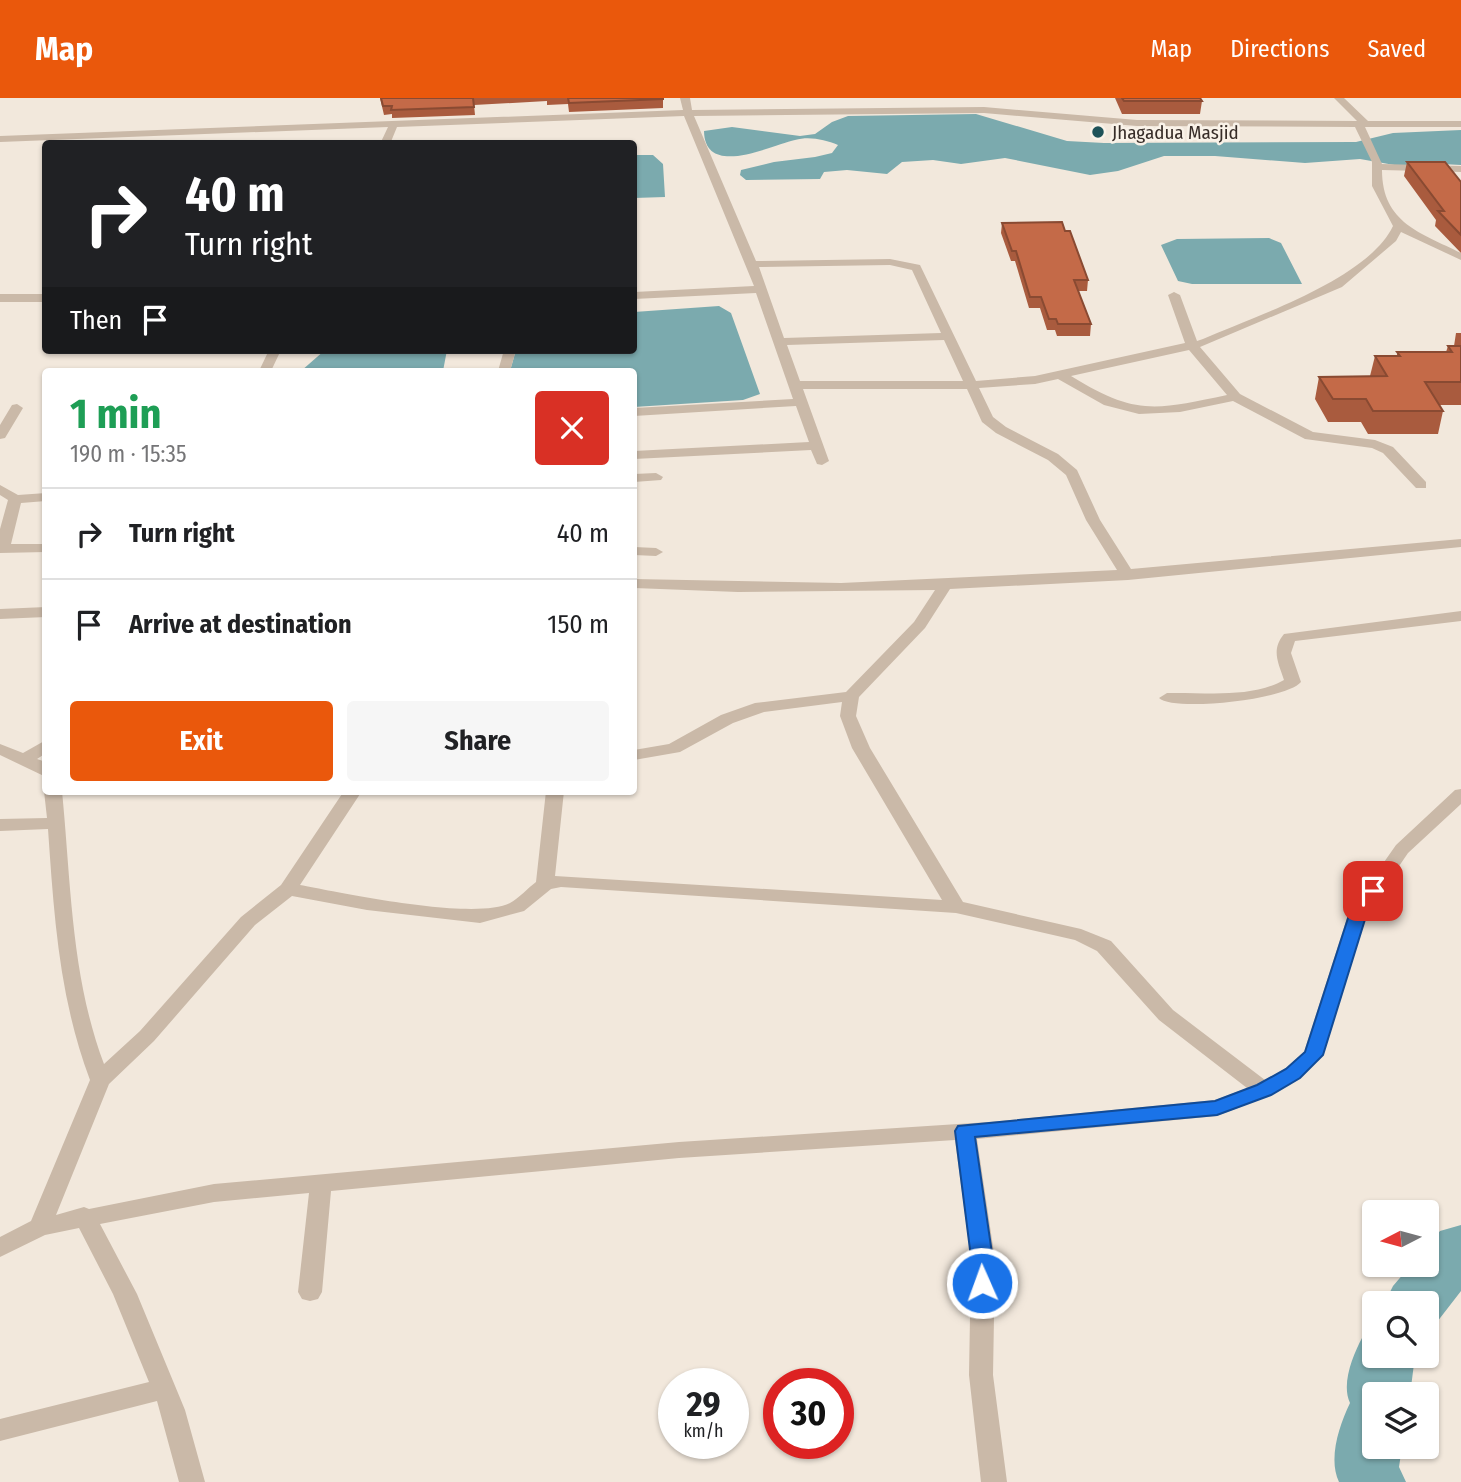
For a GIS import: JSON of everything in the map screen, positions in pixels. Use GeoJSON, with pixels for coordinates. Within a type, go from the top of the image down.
{"type":"FeatureCollection","features":[{"type":"Feature","properties":{"kind":"street"},"geometry":{"type":"LineString","coordinates":[[685,98],[688,113],[752,264],[822,461]]}},
{"type":"Feature","properties":{"kind":"street"},"geometry":{"type":"LineString","coordinates":[[1339,98],[1364,127],[1376,165],[1377,186],[1398,226],[1461,257]]}},
{"type":"Feature","properties":{"kind":"street"},"geometry":{"type":"LineString","coordinates":[[0,139],[688,113],[984,110],[1137,123],[1364,127],[1461,124]]}},
{"type":"Feature","properties":{"kind":"street"},"geometry":{"type":"LineString","coordinates":[[387,140],[393,126]]}},
{"type":"Feature","properties":{"kind":"street"},"geometry":{"type":"LineString","coordinates":[[1376,165],[1461,169]]}},
{"type":"Feature","properties":{"kind":"street"},"geometry":{"type":"LineString","coordinates":[[796,385],[972,385],[1061,375],[1207,342],[1338,285],[1392,239],[1398,226]]}},
{"type":"Feature","properties":{"kind":"street"},"geometry":{"type":"LineString","coordinates":[[1436,244],[1461,244]]}},
{"type":"Feature","properties":{"kind":"street"},"geometry":{"type":"LineString","coordinates":[[752,264],[906,263],[916,267],[987,419],[1001,430],[1053,457],[1072,473],[1093,520],[1128,576]]}},
{"type":"Feature","properties":{"kind":"street"},"geometry":{"type":"LineString","coordinates":[[637,296],[760,289]]}},
{"type":"Feature","properties":{"kind":"street"},"geometry":{"type":"LineString","coordinates":[[1174,295],[1192,345],[1235,397],[1310,436],[1375,444],[1388,450],[1421,485]]}},
{"type":"Feature","properties":{"kind":"street"},"geometry":{"type":"LineString","coordinates":[[0,298],[42,298]]}},
{"type":"Feature","properties":{"kind":"street"},"geometry":{"type":"LineString","coordinates":[[779,342],[949,336]]}},
{"type":"Feature","properties":{"kind":"street"},"geometry":{"type":"LineString","coordinates":[[1061,375],[1097,397],[1126,409],[1177,409],[1235,397]]}},
{"type":"Feature","properties":{"kind":"street"},"geometry":{"type":"LineString","coordinates":[[637,412],[801,402]]}},
{"type":"Feature","properties":{"kind":"street"},"geometry":{"type":"LineString","coordinates":[[0,435],[18,408]]}},
{"type":"Feature","properties":{"kind":"street"},"geometry":{"type":"LineString","coordinates":[[637,455],[817,446]]}},
{"type":"Feature","properties":{"kind":"street"},"geometry":{"type":"LineString","coordinates":[[637,478],[656,477]]}},
{"type":"Feature","properties":{"kind":"street"},"geometry":{"type":"LineString","coordinates":[[0,489],[15,499],[42,497]]}},
{"type":"Feature","properties":{"kind":"street"},"geometry":{"type":"LineString","coordinates":[[15,499],[1,549],[42,548]]}},
{"type":"Feature","properties":{"kind":"street"},"geometry":{"type":"LineString","coordinates":[[637,583],[701,587],[946,584],[1128,576],[1461,543]]}},
{"type":"Feature","properties":{"kind":"street"},"geometry":{"type":"LineString","coordinates":[[637,551],[656,552]]}},
{"type":"Feature","properties":{"kind":"street"},"geometry":{"type":"LineString","coordinates":[[946,584],[920,625],[851,696],[848,716],[861,748],[956,907]]}},
{"type":"Feature","properties":{"kind":"street"},"geometry":{"type":"LineString","coordinates":[[0,614],[42,612]]}},
{"type":"Feature","properties":{"kind":"street"},"geometry":{"type":"LineString","coordinates":[[1167,698],[1264,694],[1283,690],[1293,682],[1283,653],[1284,644],[1290,637],[1461,617]]}},
{"type":"Feature","properties":{"kind":"street"},"geometry":{"type":"LineString","coordinates":[[637,754],[682,745],[727,719],[761,707],[851,696]]}},
{"type":"Feature","properties":{"kind":"street"},"geometry":{"type":"LineString","coordinates":[[25,759],[42,748]]}},
{"type":"Feature","properties":{"kind":"street"},"geometry":{"type":"LineString","coordinates":[[0,749],[42,770]]}},
{"type":"Feature","properties":{"kind":"street"},"geometry":{"type":"LineString","coordinates":[[0,1248],[40,1227],[84,1216],[214,1193],[679,1150],[965,1131],[1217,1108],[1264,1090],[1293,1073],[1314,1055],[1358,912],[1402,849],[1461,794]]}},
{"type":"Feature","properties":{"kind":"street"},"geometry":{"type":"LineString","coordinates":[[54,795],[69,982],[85,1046],[100,1080]]}},
{"type":"Feature","properties":{"kind":"street"},"geometry":{"type":"LineString","coordinates":[[40,1227],[100,1080],[148,1036],[248,921],[288,889],[350,795]]}},
{"type":"Feature","properties":{"kind":"street"},"geometry":{"type":"LineString","coordinates":[[545,884],[555,795]]}},
{"type":"Feature","properties":{"kind":"street"},"geometry":{"type":"LineString","coordinates":[[0,825],[57,823]]}},
{"type":"Feature","properties":{"kind":"street"},"geometry":{"type":"LineString","coordinates":[[288,889],[367,904],[480,917],[517,907],[545,884],[561,881],[956,907],[1081,934],[1104,946],[1166,1015],[1264,1090]]}},
{"type":"Feature","properties":{"kind":"street"},"geometry":{"type":"LineString","coordinates":[[965,1131],[982,1260],[981,1375],[994,1482]]}},
{"type":"Feature","properties":{"kind":"street"},"geometry":{"type":"LineString","coordinates":[[310,1292],[321,1183]]}},
{"type":"Feature","properties":{"kind":"street"},"geometry":{"type":"LineString","coordinates":[[84,1216],[125,1294],[164,1389],[192,1482]]}},
{"type":"Feature","properties":{"kind":"street"},"geometry":{"type":"LineString","coordinates":[[0,1430],[164,1389]]}},
{"type":"Feature","properties":{"kind":"water"},"geometry":{"type":"Polygon","coordinates":[[[976,114],[1067,141],[1104,143],[1356,142],[1393,133],[1461,130],[1461,165],[1423,163],[1400,166],[1360,159],[1305,163],[1215,156],[1164,156],[1118,171],[1090,175],[1005,158],[961,164],[933,160],[902,162],[887,174],[847,170],[824,172],[820,179],[746,180],[740,175],[741,170],[832,153],[838,145],[806,138],[756,152],[727,156],[715,153],[707,145],[704,131],[732,127],[800,136],[815,134],[832,122],[848,116],[976,114]]]}},
{"type":"Feature","properties":{"kind":"water"},"geometry":{"type":"Polygon","coordinates":[[[637,155],[653,155],[663,164],[665,197],[637,198],[637,155]]]}},
{"type":"Feature","properties":{"kind":"water"},"geometry":{"type":"Polygon","coordinates":[[[1269,238],[1281,243],[1302,284],[1192,284],[1178,281],[1161,245],[1177,239],[1269,238]]]}},
{"type":"Feature","properties":{"kind":"water"},"geometry":{"type":"Polygon","coordinates":[[[719,306],[731,313],[760,394],[743,400],[637,407],[637,368],[511,368],[515,354],[637,354],[637,312],[719,306]]]}},
{"type":"Feature","properties":{"kind":"water"},"geometry":{"type":"Polygon","coordinates":[[[320,354],[446,354],[444,368],[304,368],[320,354]]]}},
{"type":"Feature","properties":{"kind":"building"},"geometry":{"type":"Polygon","coordinates":[[[381,98],[473,98],[474,107],[391,110],[392,106],[383,106],[381,98]]]}},
{"type":"Feature","properties":{"kind":"building"},"geometry":{"type":"Polygon","coordinates":[[[568,98],[663,98],[663,99],[569,103],[568,98]]]}},
{"type":"Feature","properties":{"kind":"building"},"geometry":{"type":"Polygon","coordinates":[[[1122,98],[1200,98],[1202,101],[1124,101],[1122,98]]]}},
{"type":"Feature","properties":{"kind":"building"},"geometry":{"type":"Polygon","coordinates":[[[1407,162],[1445,162],[1461,182],[1461,235],[1438,211],[1444,211],[1407,162]]]}},
{"type":"Feature","properties":{"kind":"building"},"geometry":{"type":"Polygon","coordinates":[[[1062,222],[1065,231],[1070,231],[1088,280],[1074,280],[1091,324],[1058,324],[1056,319],[1049,319],[1041,297],[1030,297],[1016,251],[1012,251],[1002,223],[1062,222]]]}},
{"type":"Feature","properties":{"kind":"building"},"geometry":{"type":"Polygon","coordinates":[[[1448,346],[1461,346],[1461,382],[1425,382],[1443,411],[1373,411],[1366,399],[1333,399],[1319,377],[1387,376],[1375,356],[1400,356],[1397,352],[1452,352],[1448,346]]]}},
{"type":"Feature","properties":{"kind":"waterway"},"geometry":{"type":"LineString","coordinates":[[1426,1291],[1461,1248]]}},
{"type":"Feature","properties":{"kind":"waterway"},"geometry":{"type":"LineString","coordinates":[[1380,1382],[1382,1368]]}},
{"type":"Feature","properties":{"kind":"waterway"},"geometry":{"type":"LineString","coordinates":[[1368,1459],[1366,1469],[1373,1482]]}},
{"type":"Feature","properties":{"kind":"place","name":"Jhagadua Masjid"},"geometry":{"type":"Point","coordinates":[1098,132]}},
{"type":"Feature","properties":{"kind":"route"},"geometry":{"type":"LineString","coordinates":[[982,1283],[982,1260],[965,1131],[1217,1108],[1264,1090],[1293,1073],[1314,1055],[1358,912],[1373,891]]}}]}
